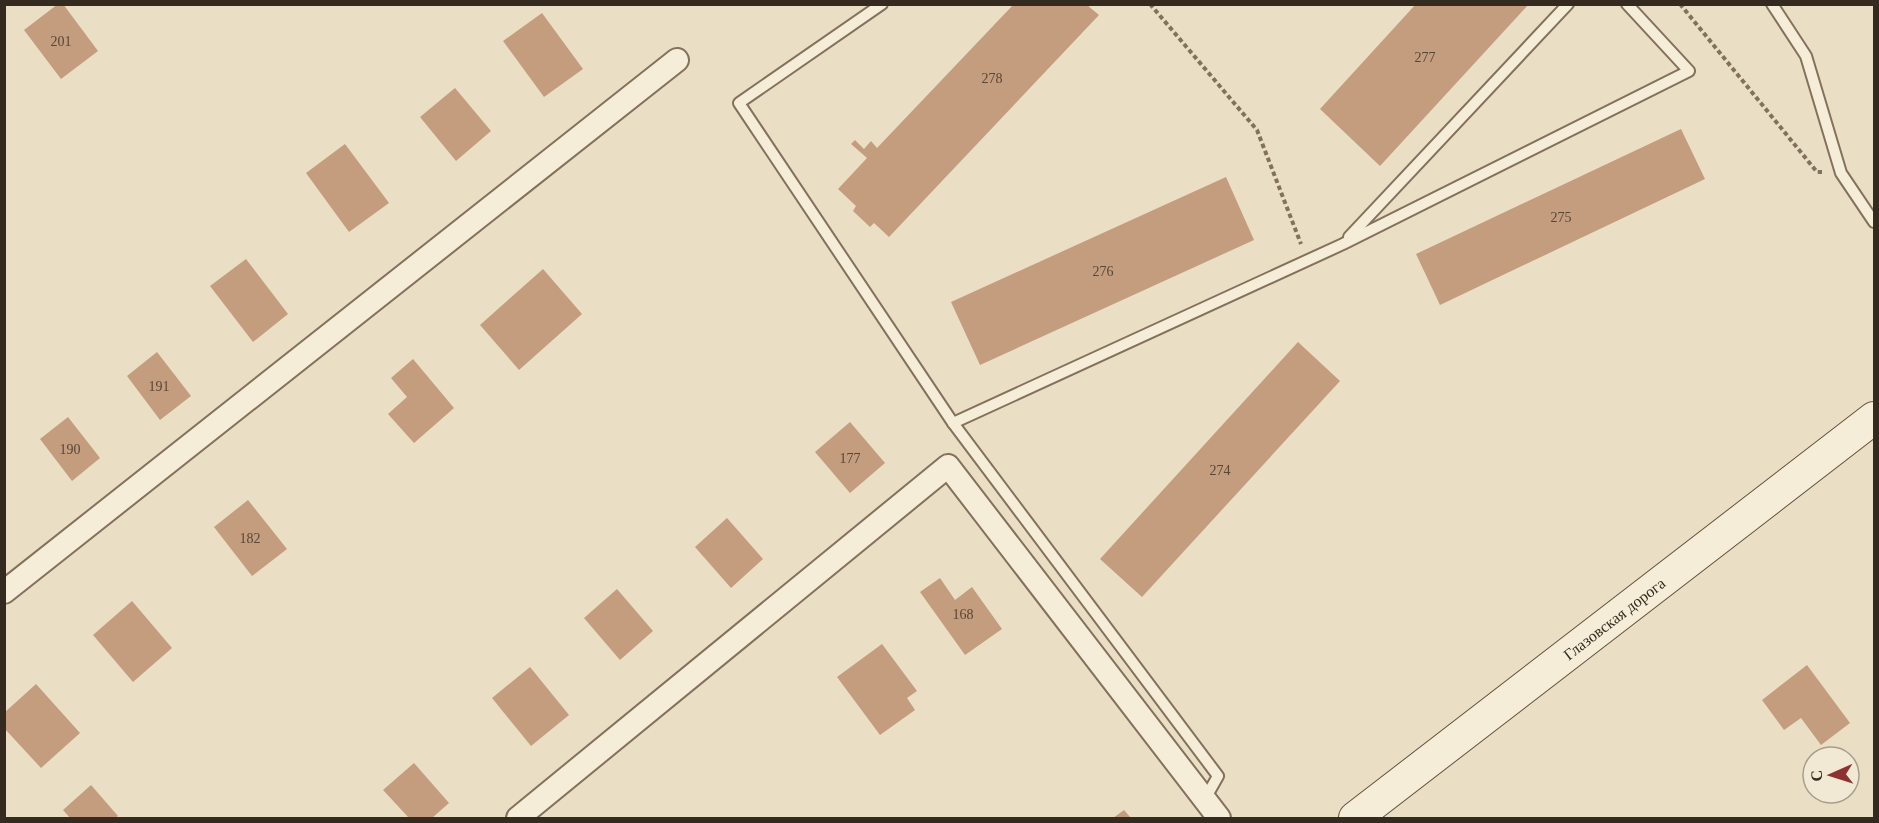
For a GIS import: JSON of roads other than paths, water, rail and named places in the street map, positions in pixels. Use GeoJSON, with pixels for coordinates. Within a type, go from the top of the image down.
{"type":"FeatureCollection","features":[{"type":"Feature","properties":{"kind":"street"},"geometry":{"type":"LineString","coordinates":[[4,592],[677,60]]}},
{"type":"Feature","properties":{"kind":"street","name":"Глазовская дорога"},"geometry":{"type":"LineString","coordinates":[[1355,819],[1875,418]]}},
{"type":"Feature","properties":{"kind":"street"},"geometry":{"type":"LineString","coordinates":[[518,819],[948,466],[1219,819]]}},
{"type":"Feature","properties":{"kind":"lane"},"geometry":{"type":"LineString","coordinates":[[882,4],[740,103],[953,423],[1218,776],[1204,799]]}},
{"type":"Feature","properties":{"kind":"lane"},"geometry":{"type":"LineString","coordinates":[[1343,244],[1568,4]]}},
{"type":"Feature","properties":{"kind":"lane"},"geometry":{"type":"LineString","coordinates":[[953,423],[1343,244],[1689,71],[1627,4]]}},
{"type":"Feature","properties":{"kind":"lane"},"geometry":{"type":"LineString","coordinates":[[1772,4],[1806,56],[1840,173],[1875,222]]}}]}
